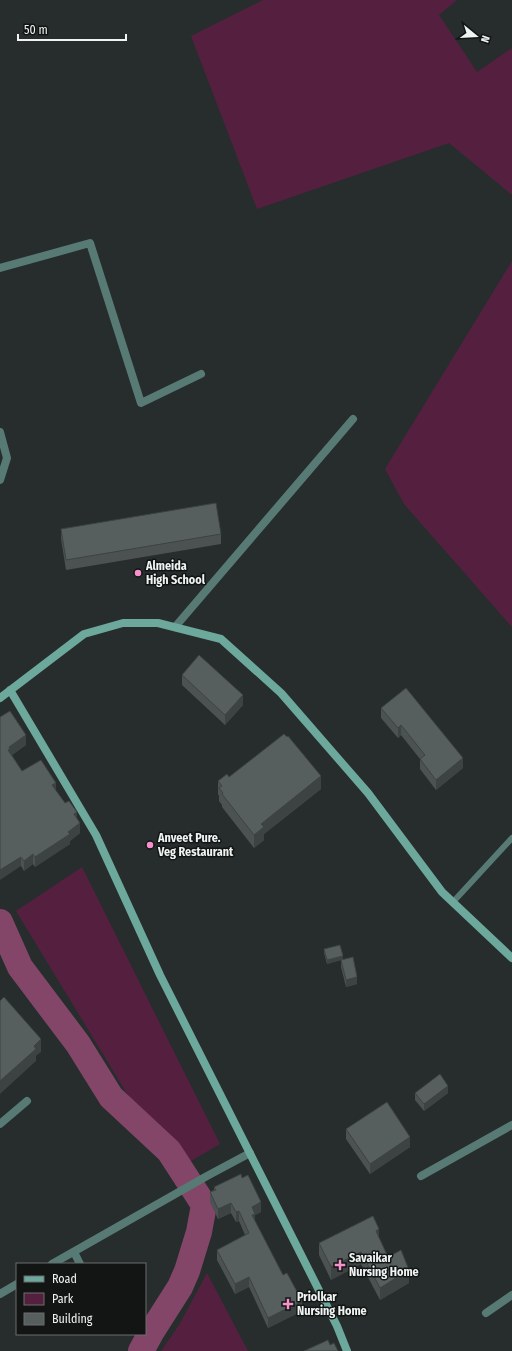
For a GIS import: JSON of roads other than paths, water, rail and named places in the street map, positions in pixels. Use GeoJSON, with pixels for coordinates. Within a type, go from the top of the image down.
{"type":"FeatureCollection","features":[{"type":"Feature","properties":{"kind":"street"},"geometry":{"type":"LineString","coordinates":[[0,268],[90,243],[141,403],[201,374]]}},
{"type":"Feature","properties":{"kind":"street"},"geometry":{"type":"LineString","coordinates":[[175,627],[353,420]]}},
{"type":"Feature","properties":{"kind":"street"},"geometry":{"type":"LineString","coordinates":[[0,432],[7,458],[0,480]]}},
{"type":"Feature","properties":{"kind":"street"},"geometry":{"type":"LineString","coordinates":[[0,698],[84,634],[123,623],[158,623],[221,639],[281,693],[368,793],[442,892],[512,958]]}},
{"type":"Feature","properties":{"kind":"street"},"geometry":{"type":"LineString","coordinates":[[10,690],[96,835],[160,975],[337,1326],[347,1351]]}},
{"type":"Feature","properties":{"kind":"street"},"geometry":{"type":"LineString","coordinates":[[0,1124],[27,1101]]}},
{"type":"Feature","properties":{"kind":"street"},"geometry":{"type":"LineString","coordinates":[[421,1176],[512,1125]]}},
{"type":"Feature","properties":{"kind":"street"},"geometry":{"type":"LineString","coordinates":[[54,1263],[250,1153]]}},
{"type":"Feature","properties":{"kind":"street"},"geometry":{"type":"LineString","coordinates":[[74,1252],[80,1263]]}},
{"type":"Feature","properties":{"kind":"street"},"geometry":{"type":"LineString","coordinates":[[0,1294],[16,1285]]}},
{"type":"Feature","properties":{"kind":"street"},"geometry":{"type":"LineString","coordinates":[[486,1313],[512,1295]]}},
{"type":"Feature","properties":{"kind":"lane"},"geometry":{"type":"LineString","coordinates":[[453,902],[512,838]]}},
{"type":"Feature","properties":{"kind":"waterway"},"geometry":{"type":"LineString","coordinates":[[0,922],[20,967],[78,1044],[111,1097],[169,1151],[204,1205],[199,1232],[187,1271],[180,1287],[141,1351]]}},
{"type":"Feature","properties":{"kind":"place","name":"Almeida High School"},"geometry":{"type":"Point","coordinates":[138,573]}},
{"type":"Feature","properties":{"kind":"place","name":"Anveet Pure. Veg Restaurant"},"geometry":{"type":"Point","coordinates":[150,845]}},
{"type":"Feature","properties":{"kind":"place","name":"Savaikar Nursing Home"},"geometry":{"type":"Point","coordinates":[340,1265]}},
{"type":"Feature","properties":{"kind":"place","name":"Priolkar Nursing Home"},"geometry":{"type":"Point","coordinates":[288,1304]}}]}
